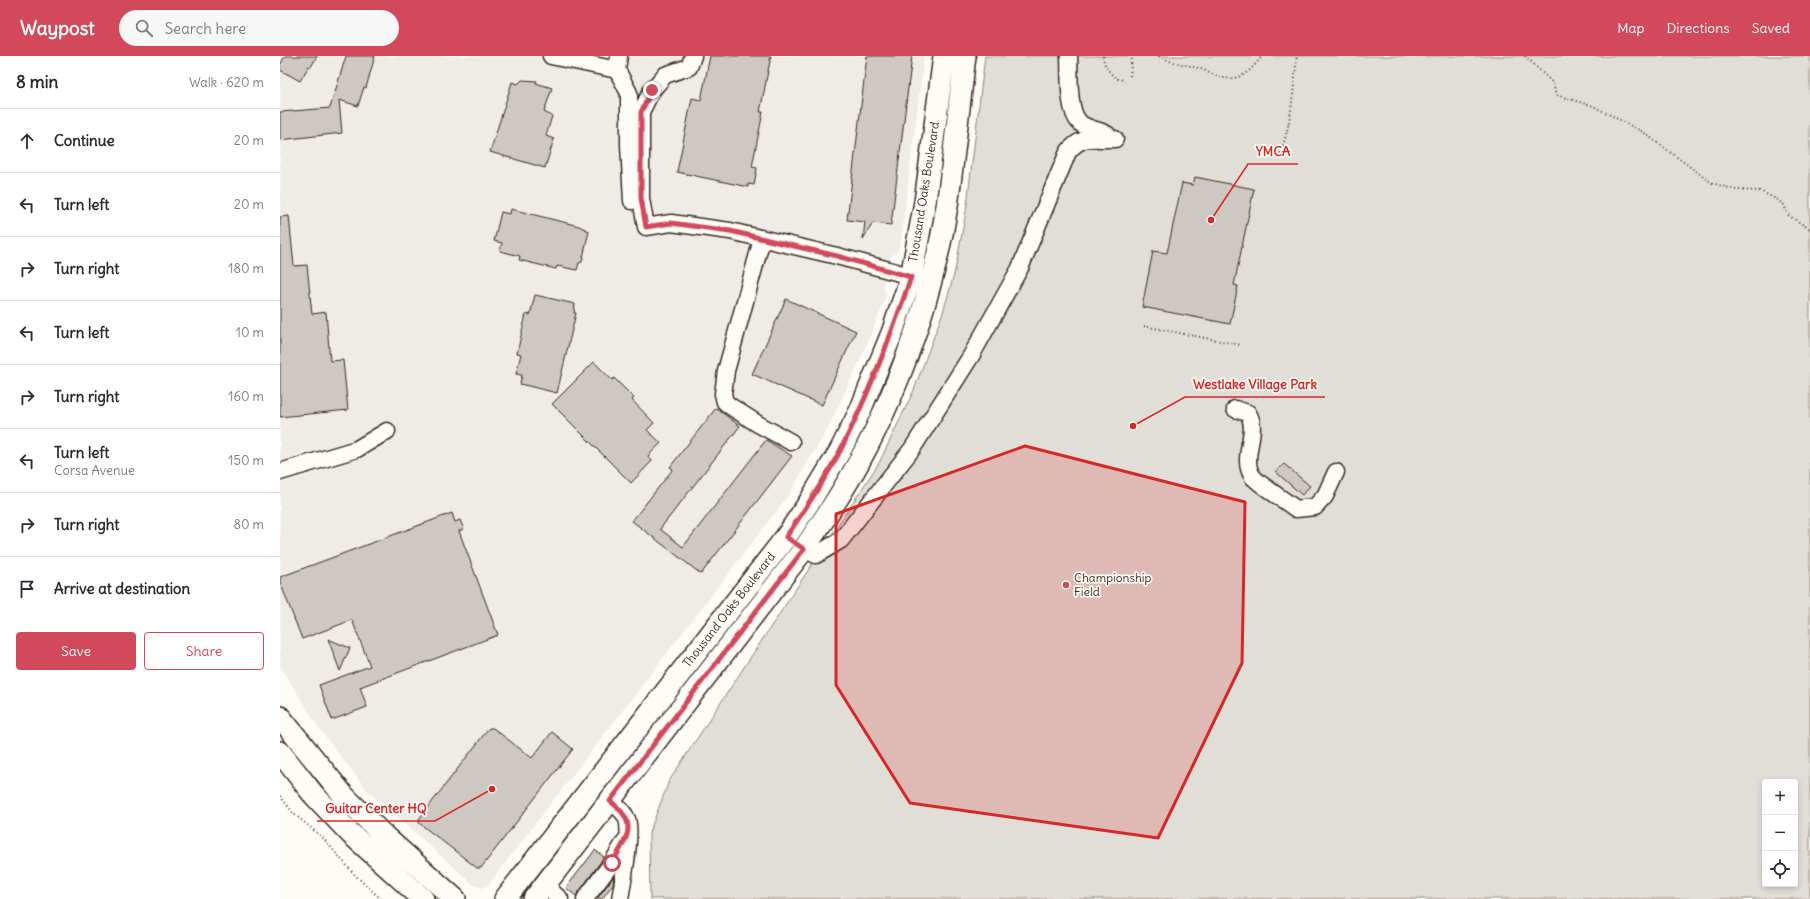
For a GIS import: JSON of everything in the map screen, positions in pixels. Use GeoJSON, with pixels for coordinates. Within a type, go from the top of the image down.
{"type":"FeatureCollection","features":[{"type":"Feature","properties":{"kind":"main road","name":"Thousand Oaks Boulevard"},"geometry":{"type":"LineString","coordinates":[[505,899],[649,711],[786,537],[810,501],[840,450],[860,411],[892,333],[920,281],[925,202],[944,56]]}},
{"type":"Feature","properties":{"kind":"main road","name":"Thousand Oaks Boulevard"},"geometry":{"type":"LineString","coordinates":[[539,892],[804,549],[839,496],[865,451],[903,364],[920,281],[946,207],[965,56]]}},
{"type":"Feature","properties":{"kind":"main road"},"geometry":{"type":"LineString","coordinates":[[786,537],[804,549]]}},
{"type":"Feature","properties":{"kind":"main road"},"geometry":{"type":"LineString","coordinates":[[649,711],[669,725]]}},
{"type":"Feature","properties":{"kind":"main road"},"geometry":{"type":"LineString","coordinates":[[280,717],[345,797],[383,835],[455,899]]}},
{"type":"Feature","properties":{"kind":"main road"},"geometry":{"type":"LineString","coordinates":[[280,732],[308,766],[319,766]]}},
{"type":"Feature","properties":{"kind":"main road"},"geometry":{"type":"LineString","coordinates":[[280,752],[314,794],[350,833],[423,899]]}},
{"type":"Feature","properties":{"kind":"street"},"geometry":{"type":"LineString","coordinates":[[550,56],[618,63],[629,92],[631,199],[646,227]]}},
{"type":"Feature","properties":{"kind":"street"},"geometry":{"type":"LineString","coordinates":[[646,227],[641,198],[641,112],[652,90],[665,75],[689,67],[693,56]]}},
{"type":"Feature","properties":{"kind":"street"},"geometry":{"type":"LineString","coordinates":[[804,549],[816,555],[841,540],[912,449],[971,356],[1020,268],[1068,152],[1073,145],[1078,141],[1087,139],[1115,139],[1102,131],[1088,128],[1080,123],[1075,117],[1072,108],[1068,56]]}},
{"type":"Feature","properties":{"kind":"street"},"geometry":{"type":"LineString","coordinates":[[646,227],[671,223],[730,231],[837,256],[920,281]]}},
{"type":"Feature","properties":{"kind":"street"},"geometry":{"type":"LineString","coordinates":[[762,239],[733,341],[726,371],[723,394],[726,402],[730,406],[758,424],[791,442]]}},
{"type":"Feature","properties":{"kind":"street"},"geometry":{"type":"LineString","coordinates":[[1235,410],[1248,413],[1252,420],[1248,463],[1254,477],[1296,509],[1314,507],[1325,496],[1336,472]]}},
{"type":"Feature","properties":{"kind":"street"},"geometry":{"type":"LineString","coordinates":[[280,472],[357,449],[387,431]]}},
{"type":"Feature","properties":{"kind":"street"},"geometry":{"type":"LineString","coordinates":[[610,801],[622,810],[627,817],[627,838],[620,899]]}},
{"type":"Feature","properties":{"kind":"street"},"geometry":{"type":"LineString","coordinates":[[585,899],[612,863],[627,838]]}},
{"type":"Feature","properties":{"kind":"street"},"geometry":{"type":"LineString","coordinates":[[539,892],[560,899]]}},
{"type":"Feature","properties":{"kind":"path"},"geometry":{"type":"LineString","coordinates":[[1103,56],[1107,70],[1117,79],[1125,80]]}},
{"type":"Feature","properties":{"kind":"path"},"geometry":{"type":"LineString","coordinates":[[1130,76],[1132,56]]}},
{"type":"Feature","properties":{"kind":"path"},"geometry":{"type":"LineString","coordinates":[[1159,56],[1176,64],[1200,68],[1220,77],[1232,78],[1245,75],[1253,69],[1262,56]]}},
{"type":"Feature","properties":{"kind":"path"},"geometry":{"type":"LineString","coordinates":[[1279,157],[1286,135],[1293,102],[1297,56]]}},
{"type":"Feature","properties":{"kind":"path"},"geometry":{"type":"LineString","coordinates":[[1525,56],[1552,83],[1556,95],[1593,106],[1643,132],[1712,183],[1736,190],[1760,191],[1776,199],[1784,205],[1788,215],[1810,229]]}},
{"type":"Feature","properties":{"kind":"path"},"geometry":{"type":"LineString","coordinates":[[1144,326],[1241,345]]}},
{"type":"Feature","properties":{"kind":"path"},"geometry":{"type":"LineString","coordinates":[[280,796],[294,814],[322,837],[356,876],[382,899]]}},
{"type":"Feature","properties":{"kind":"highlighted area"},"geometry":{"type":"Polygon","coordinates":[[[1025,446],[1245,502],[1242,663],[1158,838],[910,803],[836,685],[836,514],[1025,446]]]}},
{"type":"Feature","properties":{"kind":"shaded area"},"geometry":{"type":"Polygon","coordinates":[[[280,56],[924,56],[901,241],[898,251],[891,256],[883,287],[887,295],[861,358],[828,428],[788,496],[488,885],[482,888],[474,885],[367,790],[321,731],[280,666],[280,56]]]}},
{"type":"Feature","properties":{"kind":"shaded area"},"geometry":{"type":"Polygon","coordinates":[[[985,56],[1810,56],[1810,899],[650,899],[649,833],[669,781],[879,463],[914,390],[943,312],[955,271],[966,212],[985,56]]]}},
{"type":"Feature","properties":{"kind":"building"},"geometry":{"type":"Polygon","coordinates":[[[285,56],[317,56],[311,67],[309,66],[300,81],[280,70],[280,65],[285,56]]]}},
{"type":"Feature","properties":{"kind":"building"},"geometry":{"type":"Polygon","coordinates":[[[346,56],[375,56],[366,88],[364,87],[358,106],[339,100],[342,133],[280,140],[280,112],[330,108],[346,56]]]}},
{"type":"Feature","properties":{"kind":"building"},"geometry":{"type":"Polygon","coordinates":[[[710,56],[771,56],[760,112],[763,112],[752,167],[757,168],[754,185],[748,184],[748,187],[677,172],[692,98],[701,100],[710,56]]]}},
{"type":"Feature","properties":{"kind":"building"},"geometry":{"type":"Polygon","coordinates":[[[867,56],[912,56],[891,225],[873,223],[863,239],[865,222],[847,220],[867,56]]]}},
{"type":"Feature","properties":{"kind":"building"},"geometry":{"type":"Polygon","coordinates":[[[522,80],[537,81],[536,83],[552,88],[544,112],[552,116],[546,136],[554,139],[545,168],[490,152],[512,82],[518,84],[522,80]]]}},
{"type":"Feature","properties":{"kind":"building"},"geometry":{"type":"Polygon","coordinates":[[[1195,177],[1254,189],[1234,285],[1238,286],[1230,324],[1142,307],[1153,251],[1167,253],[1182,183],[1193,185],[1195,177]]]}},
{"type":"Feature","properties":{"kind":"building"},"geometry":{"type":"Polygon","coordinates":[[[511,209],[579,226],[589,231],[582,262],[579,263],[577,270],[557,266],[556,269],[519,260],[520,256],[500,251],[502,243],[494,241],[501,212],[510,214],[511,209]]]}},
{"type":"Feature","properties":{"kind":"building"},"geometry":{"type":"Polygon","coordinates":[[[289,216],[294,266],[307,265],[312,314],[326,312],[330,361],[343,360],[348,410],[280,417],[280,217],[289,216]]]}},
{"type":"Feature","properties":{"kind":"building"},"geometry":{"type":"Polygon","coordinates":[[[535,295],[575,304],[574,313],[576,313],[557,393],[520,384],[522,375],[516,374],[521,354],[517,353],[526,314],[530,315],[535,295]]]}},
{"type":"Feature","properties":{"kind":"building"},"geometry":{"type":"Polygon","coordinates":[[[786,299],[856,331],[822,405],[752,374],[786,299]]]}},
{"type":"Feature","properties":{"kind":"building"},"geometry":{"type":"Polygon","coordinates":[[[594,362],[612,380],[614,378],[634,398],[632,400],[654,423],[647,430],[661,443],[648,456],[652,461],[631,483],[552,404],[594,362]]]}},
{"type":"Feature","properties":{"kind":"building"},"geometry":{"type":"Polygon","coordinates":[[[716,408],[740,426],[660,529],[683,547],[766,440],[792,456],[701,574],[632,521],[673,469],[670,467],[716,408]]]}},
{"type":"Feature","properties":{"kind":"building"},"geometry":{"type":"Polygon","coordinates":[[[1284,464],[1310,486],[1302,495],[1276,472],[1284,464]]]}},
{"type":"Feature","properties":{"kind":"building"},"geometry":{"type":"Polygon","coordinates":[[[452,513],[455,522],[460,520],[464,529],[459,531],[498,635],[360,687],[367,707],[332,720],[319,685],[370,666],[352,620],[302,639],[280,582],[280,577],[452,513]]]}},
{"type":"Feature","properties":{"kind":"building"},"geometry":{"type":"Polygon","coordinates":[[[328,639],[350,648],[340,671],[328,639]]]}},
{"type":"Feature","properties":{"kind":"building"},"geometry":{"type":"Polygon","coordinates":[[[489,728],[493,728],[532,758],[552,732],[573,749],[481,868],[477,868],[419,823],[419,819],[489,728]]]}},
{"type":"Feature","properties":{"kind":"building"},"geometry":{"type":"Polygon","coordinates":[[[595,850],[604,857],[576,896],[566,888],[595,850]]]}},
{"type":"Feature","properties":{"kind":"building"},"geometry":{"type":"Polygon","coordinates":[[[614,876],[613,884],[602,899],[597,899],[614,876]]]}},
{"type":"Feature","properties":{"kind":"place","name":"YMCA"},"geometry":{"type":"Point","coordinates":[1211,220]}},
{"type":"Feature","properties":{"kind":"place","name":"Westlake Village Park"},"geometry":{"type":"Point","coordinates":[1133,426]}},
{"type":"Feature","properties":{"kind":"place","name":"Championship Field"},"geometry":{"type":"Point","coordinates":[1066,585]}},
{"type":"Feature","properties":{"kind":"place","name":"Guitar Center HQ"},"geometry":{"type":"Point","coordinates":[492,789]}},
{"type":"Feature","properties":{"kind":"route"},"geometry":{"type":"LineString","coordinates":[[612,863],[627,838],[628,825],[627,817],[622,810],[610,801],[804,549],[786,537],[810,501],[840,450],[860,411],[892,333],[911,277],[837,256],[730,231],[671,223],[646,227],[641,198],[641,112],[652,90]]}}]}
